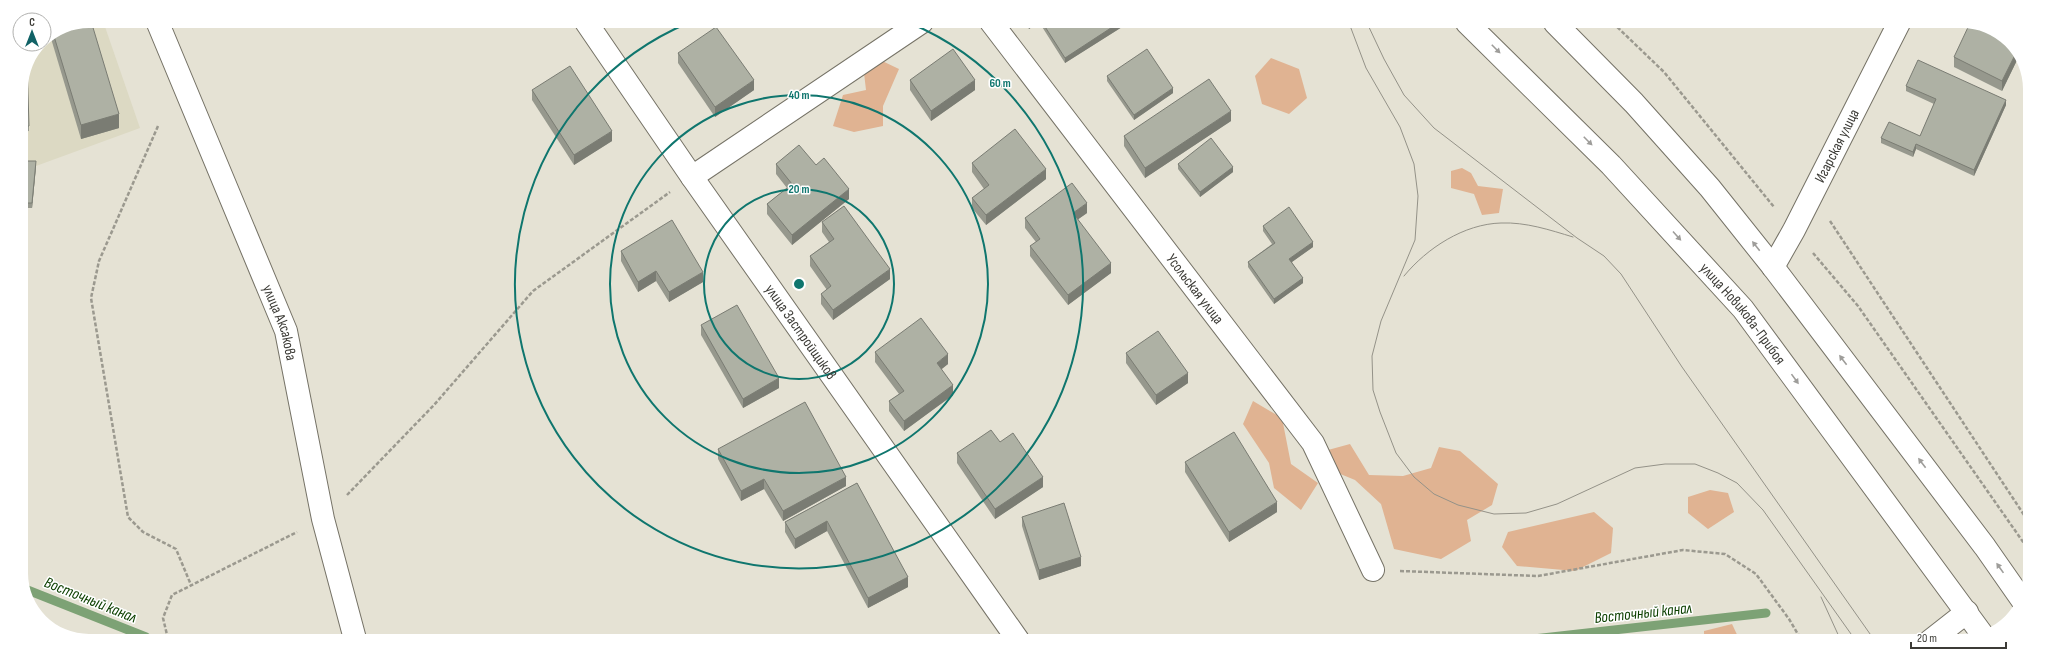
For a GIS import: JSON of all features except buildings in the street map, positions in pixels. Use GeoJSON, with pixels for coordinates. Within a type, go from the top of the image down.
{"type":"FeatureCollection","features":[{"type":"Feature","properties":{"kind":"street","name":"улица Аксакова"},"geometry":{"type":"LineString","coordinates":[[160,28],[286,331],[323,519],[354,634]]}},
{"type":"Feature","properties":{"kind":"street","name":"улица Застройщиков"},"geometry":{"type":"LineString","coordinates":[[590,28],[692,177],[1014,634]]}},
{"type":"Feature","properties":{"kind":"street"},"geometry":{"type":"LineString","coordinates":[[692,177],[913,28]]}},
{"type":"Feature","properties":{"kind":"street","name":"Усольская улица"},"geometry":{"type":"LineString","coordinates":[[996,28],[1313,443],[1373,570]]}},
{"type":"Feature","properties":{"kind":"street","name":"улица Новикова-Прибоя"},"geometry":{"type":"LineString","coordinates":[[1472,28],[1612,165],[1743,309],[1980,631]]}},
{"type":"Feature","properties":{"kind":"street"},"geometry":{"type":"LineString","coordinates":[[1560,28],[1634,104],[1710,188],[1773,267],[1985,547],[2019,595]]}},
{"type":"Feature","properties":{"kind":"street","name":"Игарская улица"},"geometry":{"type":"LineString","coordinates":[[1773,267],[1794,230],[1895,28]]}},
{"type":"Feature","properties":{"kind":"street"},"geometry":{"type":"LineString","coordinates":[[1939,634],[1967,612]]}},
{"type":"Feature","properties":{"kind":"path"},"geometry":{"type":"LineString","coordinates":[[1618,28],[1664,72],[1858,306],[2023,542]]}},
{"type":"Feature","properties":{"kind":"path"},"geometry":{"type":"LineString","coordinates":[[158,126],[99,261],[91,298],[128,517],[144,532],[176,549],[191,586]]}},
{"type":"Feature","properties":{"kind":"path"},"geometry":{"type":"LineString","coordinates":[[167,634],[163,618],[172,595],[323,519],[434,405],[533,291],[692,177]]}},
{"type":"Feature","properties":{"kind":"path"},"geometry":{"type":"LineString","coordinates":[[1812,194],[2023,513]]}},
{"type":"Feature","properties":{"kind":"path"},"geometry":{"type":"LineString","coordinates":[[1373,570],[1538,576],[1683,550],[1725,554],[1756,574],[1789,619],[1798,634]]}},
{"type":"Feature","properties":{"kind":"shaded area"},"geometry":{"type":"Polygon","coordinates":[[[105,28],[140,128],[36,166],[32,208],[28,208],[28,89],[29,77],[38,55],[41,52],[52,52],[52,41],[65,33],[77,29],[105,28]]]}},
{"type":"Feature","properties":{"kind":"shaded area"},"geometry":{"type":"Polygon","coordinates":[[[1271,58],[1299,69],[1307,98],[1289,114],[1262,104],[1255,76],[1271,58]]]}},
{"type":"Feature","properties":{"kind":"shaded area"},"geometry":{"type":"Polygon","coordinates":[[[878,59],[899,69],[883,106],[883,126],[854,132],[833,126],[843,95],[866,90],[864,73],[878,59]]]}},
{"type":"Feature","properties":{"kind":"shaded area"},"geometry":{"type":"Polygon","coordinates":[[[1462,168],[1471,173],[1478,186],[1503,189],[1499,213],[1482,215],[1474,194],[1451,188],[1451,171],[1462,168]]]}},
{"type":"Feature","properties":{"kind":"shaded area"},"geometry":{"type":"Polygon","coordinates":[[[1253,401],[1282,418],[1291,464],[1318,483],[1301,510],[1274,488],[1269,463],[1243,424],[1253,401]]]}},
{"type":"Feature","properties":{"kind":"shaded area"},"geometry":{"type":"Polygon","coordinates":[[[1350,444],[1369,475],[1403,476],[1431,468],[1439,447],[1460,451],[1498,484],[1492,505],[1467,520],[1471,541],[1441,559],[1394,549],[1381,504],[1355,480],[1333,471],[1328,450],[1350,444]]]}},
{"type":"Feature","properties":{"kind":"shaded area"},"geometry":{"type":"Polygon","coordinates":[[[1710,490],[1728,493],[1734,512],[1708,529],[1688,513],[1688,497],[1710,490]]]}},
{"type":"Feature","properties":{"kind":"shaded area"},"geometry":{"type":"Polygon","coordinates":[[[1594,512],[1613,528],[1611,553],[1575,571],[1517,566],[1502,547],[1508,532],[1594,512]]]}},
{"type":"Feature","properties":{"kind":"shaded area"},"geometry":{"type":"Polygon","coordinates":[[[1732,624],[1737,634],[1704,634],[1704,631],[1732,624]]]}},
{"type":"Feature","properties":{"kind":"waterway","name":"Восточный канал"},"geometry":{"type":"LineString","coordinates":[[31,591],[138,634]]}},
{"type":"Feature","properties":{"kind":"waterway","name":"Восточный канал"},"geometry":{"type":"LineString","coordinates":[[1578,634],[1766,613]]}},
{"type":"Feature","properties":{"kind":"tram line"},"geometry":{"type":"LineString","coordinates":[[1351,28],[1366,68],[1400,127],[1414,164],[1418,196],[1415,240],[1381,321],[1372,356],[1373,390],[1380,412],[1396,453],[1414,477],[1434,494],[1458,505],[1494,514],[1526,513],[1557,504],[1635,468],[1665,464],[1695,464],[1718,473],[1737,483],[1763,510],[1851,634]]}},
{"type":"Feature","properties":{"kind":"tram line"},"geometry":{"type":"LineString","coordinates":[[1369,28],[1384,59],[1404,95],[1434,128],[1577,238],[1604,256],[1621,274],[1682,367],[1870,634]]}},
{"type":"Feature","properties":{"kind":"tram line"},"geometry":{"type":"LineString","coordinates":[[1404,276],[1424,256],[1447,239],[1487,224],[1520,224],[1538,227],[1573,237]]}},
{"type":"Feature","properties":{"kind":"tram line"},"geometry":{"type":"LineString","coordinates":[[1821,597],[1838,634]]}}]}
